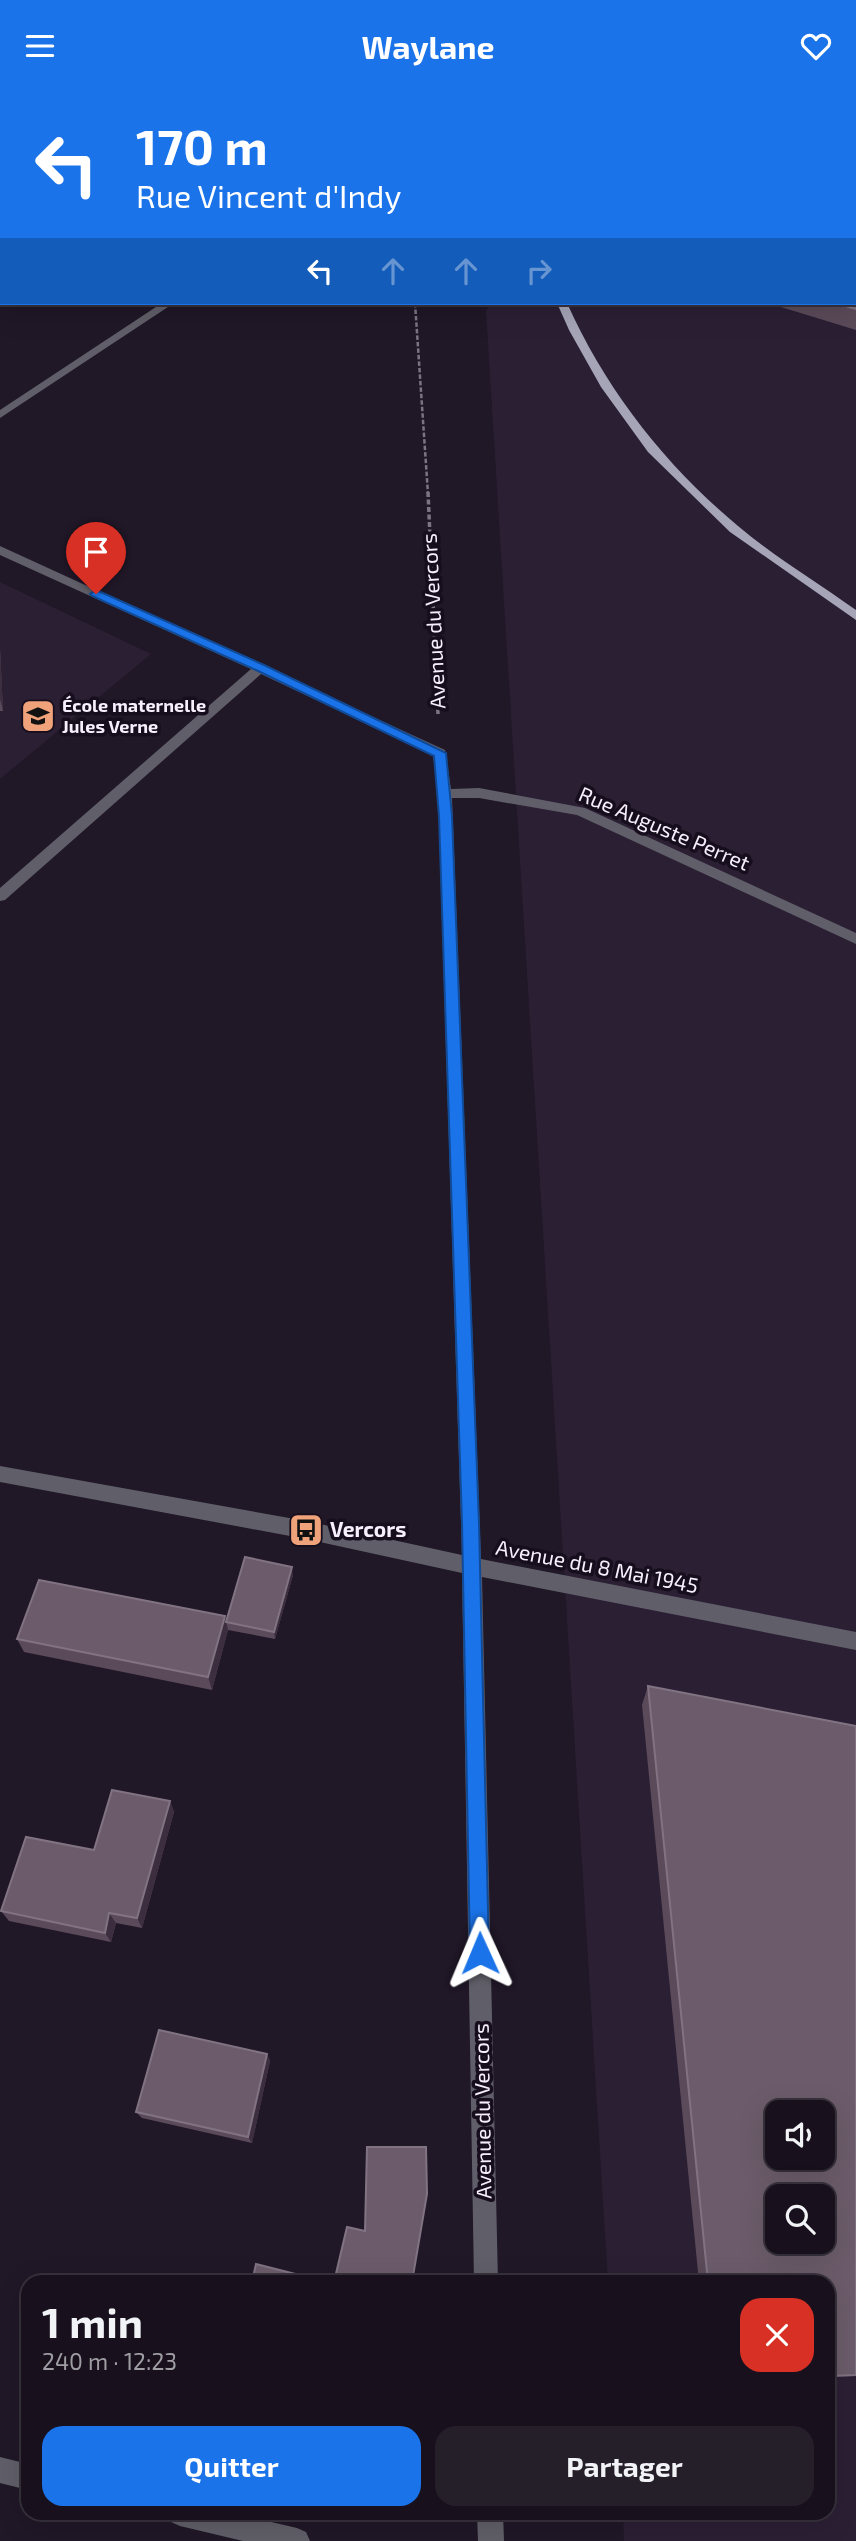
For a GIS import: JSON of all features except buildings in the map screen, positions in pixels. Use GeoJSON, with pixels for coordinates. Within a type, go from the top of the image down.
{"type":"FeatureCollection","features":[{"type":"Feature","properties":{"kind":"main road"},"geometry":{"type":"LineString","coordinates":[[563,305],[607,387],[652,450],[734,529],[856,615]]}},
{"type":"Feature","properties":{"kind":"street"},"geometry":{"type":"LineString","coordinates":[[0,415],[166,305]]}},
{"type":"Feature","properties":{"kind":"street"},"geometry":{"type":"LineString","coordinates":[[0,550],[440,753]]}},
{"type":"Feature","properties":{"kind":"street"},"geometry":{"type":"LineString","coordinates":[[0,896],[260,668]]}},
{"type":"Feature","properties":{"kind":"street","name":"Avenue du Vercors"},"geometry":{"type":"LineString","coordinates":[[440,753],[445,795],[472,1566],[486,2275]]}},
{"type":"Feature","properties":{"kind":"street","name":"Rue Auguste Perret"},"geometry":{"type":"LineString","coordinates":[[445,795],[479,793],[580,811],[856,939]]}},
{"type":"Feature","properties":{"kind":"street","name":"Avenue du 8 Mai 1945"},"geometry":{"type":"LineString","coordinates":[[0,1474],[306,1530],[472,1566],[856,1641]]}},
{"type":"Feature","properties":{"kind":"street"},"geometry":{"type":"LineString","coordinates":[[0,2470],[21,2475]]}},
{"type":"Feature","properties":{"kind":"street"},"geometry":{"type":"LineString","coordinates":[[209,2520],[297,2541]]}},
{"type":"Feature","properties":{"kind":"street"},"geometry":{"type":"LineString","coordinates":[[491,2520],[491,2541]]}},
{"type":"Feature","properties":{"kind":"path","name":"Avenue du Vercors"},"geometry":{"type":"LineString","coordinates":[[415,305],[433,573],[440,753]]}},
{"type":"Feature","properties":{"kind":"shaded area"},"geometry":{"type":"Polygon","coordinates":[[[490,305],[856,305],[856,2541],[624,2541],[623,2520],[835,2520],[835,2275],[608,2275],[486,311],[490,305]]]}},
{"type":"Feature","properties":{"kind":"shaded area","name":"École maternelle Jules Verne"},"geometry":{"type":"Polygon","coordinates":[[[0,582],[151,654],[0,779],[0,582]]]}},
{"type":"Feature","properties":{"kind":"place","name":"École maternelle Jules Verne"},"geometry":{"type":"Point","coordinates":[38,716]}},
{"type":"Feature","properties":{"kind":"place","name":"Vercors"},"geometry":{"type":"Point","coordinates":[306,1530]}},
{"type":"Feature","properties":{"kind":"route"},"geometry":{"type":"LineString","coordinates":[[96,594],[440,753],[446,816],[471,1523],[480,1953]]}}]}
